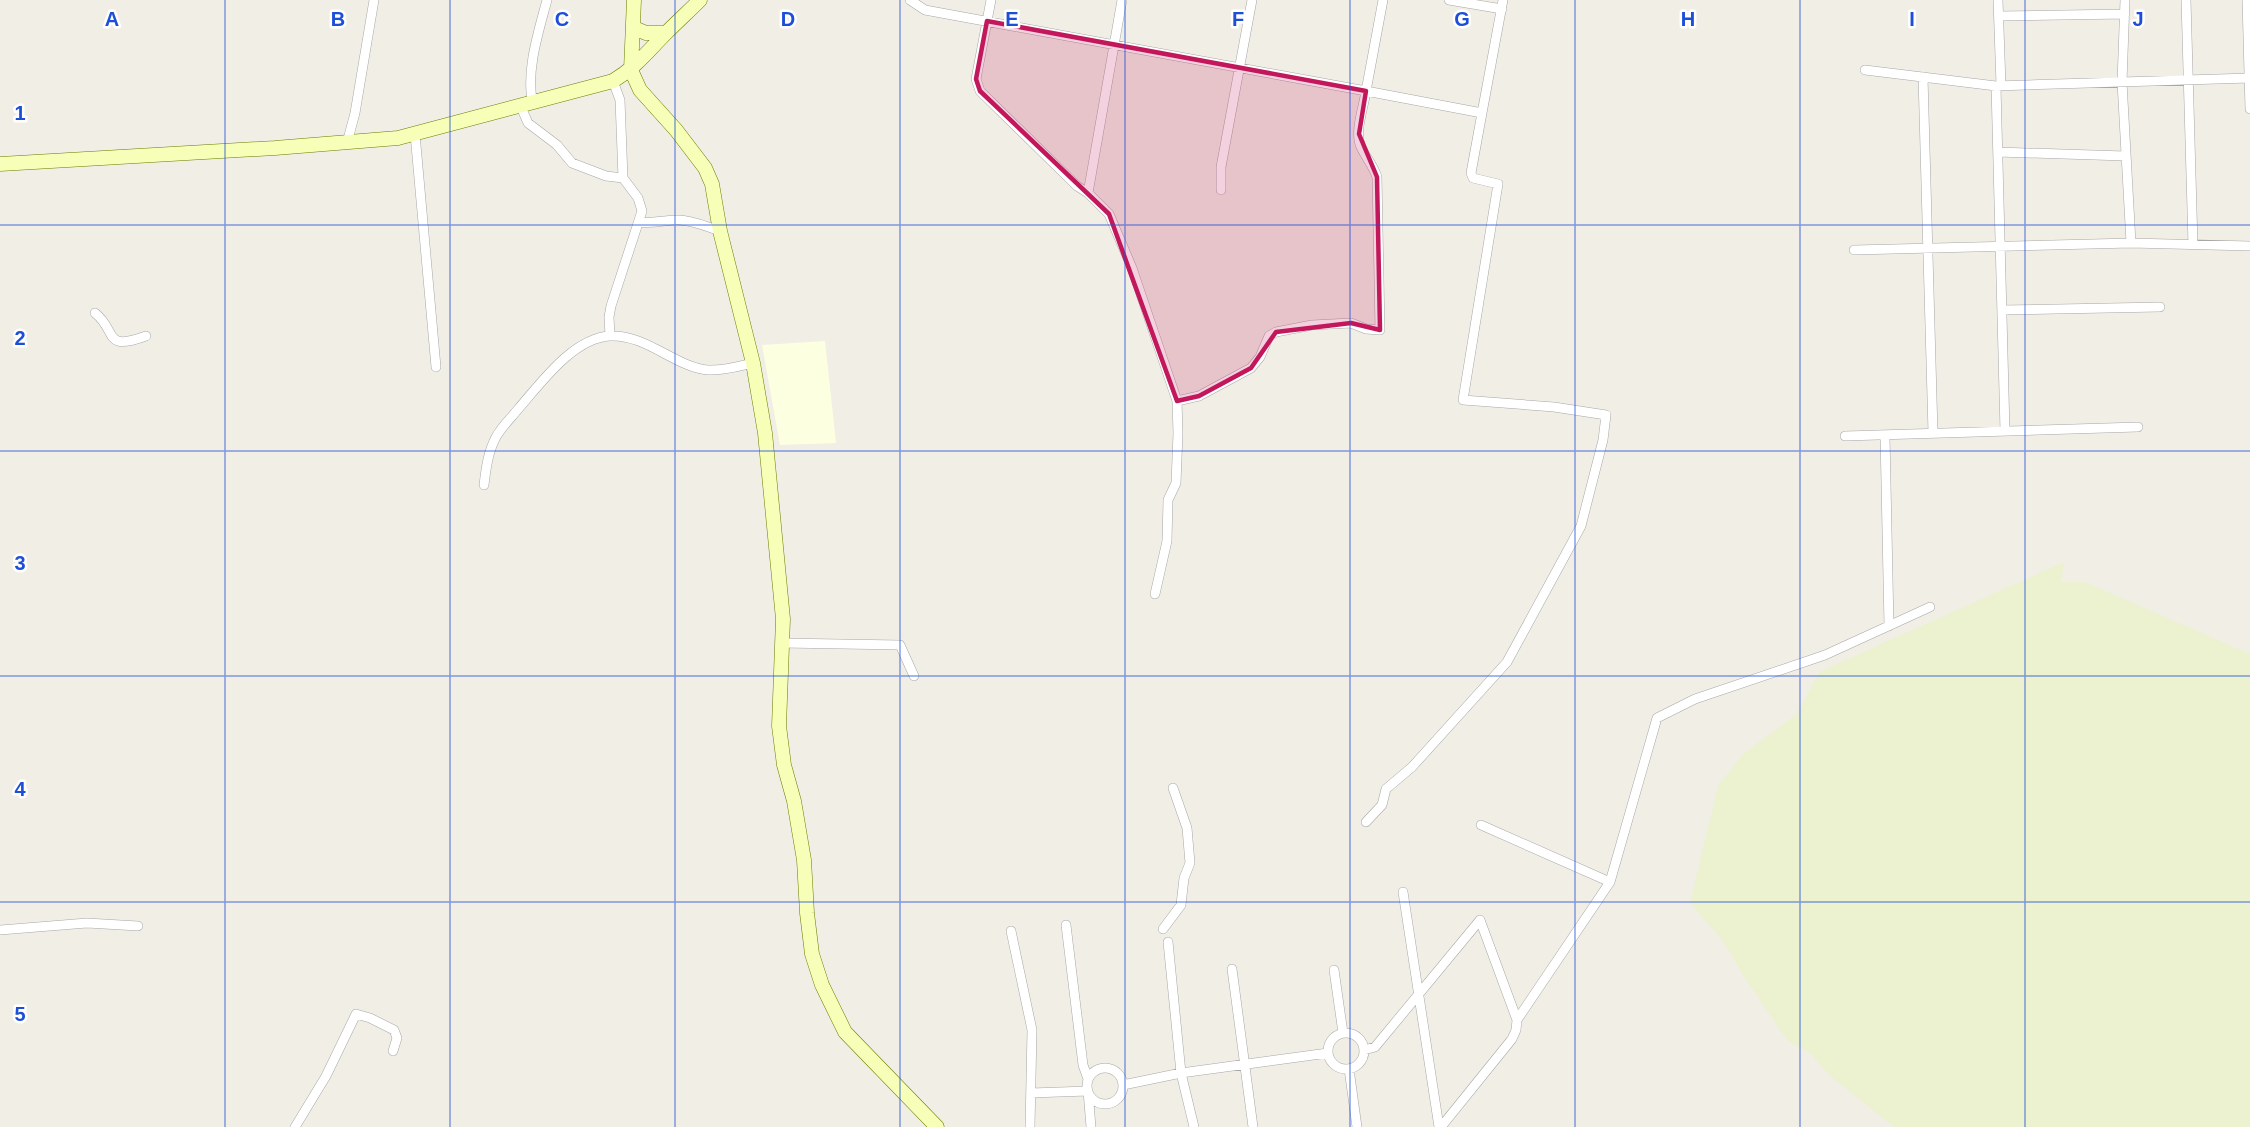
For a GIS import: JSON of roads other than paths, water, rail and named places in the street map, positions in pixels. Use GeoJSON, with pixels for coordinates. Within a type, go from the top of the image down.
{"type":"FeatureCollection","features":[{"type":"Feature","properties":{"kind":"street"},"geometry":{"type":"LineString","coordinates":[[347,143],[355,112],[374,0]]}},
{"type":"Feature","properties":{"kind":"street"},"geometry":{"type":"LineString","coordinates":[[548,0],[539,29],[531,74],[527,105],[528,123],[557,145],[572,163],[606,176],[623,178]]}},
{"type":"Feature","properties":{"kind":"street"},"geometry":{"type":"LineString","coordinates":[[634,0],[631,70],[640,90],[676,130],[705,168],[712,184],[720,231],[753,363],[765,433],[783,619],[779,726],[784,765],[794,801],[804,860],[812,954],[822,985],[845,1032],[937,1127]]}},
{"type":"Feature","properties":{"kind":"street"},"geometry":{"type":"LineString","coordinates":[[0,164],[398,138],[613,81],[631,70],[700,0]]}},
{"type":"Feature","properties":{"kind":"street"},"geometry":{"type":"LineString","coordinates":[[910,0],[925,10],[1482,113]]}},
{"type":"Feature","properties":{"kind":"street"},"geometry":{"type":"LineString","coordinates":[[991,0],[976,79],[980,92],[1109,214],[1132,268],[1177,402],[1176,483],[1168,500],[1167,541],[1155,594]]}},
{"type":"Feature","properties":{"kind":"street"},"geometry":{"type":"LineString","coordinates":[[1088,193],[1122,0]]}},
{"type":"Feature","properties":{"kind":"street"},"geometry":{"type":"LineString","coordinates":[[1221,190],[1221,167],[1252,0]]}},
{"type":"Feature","properties":{"kind":"street"},"geometry":{"type":"LineString","coordinates":[[1177,402],[1198,396],[1251,368],[1260,357],[1269,336],[1276,332],[1312,325],[1351,323],[1366,329],[1380,330],[1377,177],[1373,165],[1360,146],[1359,134],[1383,0]]}},
{"type":"Feature","properties":{"kind":"street"},"geometry":{"type":"LineString","coordinates":[[1366,822],[1382,805],[1386,789],[1412,767],[1507,662],[1581,526],[1603,441],[1606,415],[1463,400],[1498,184],[1473,178],[1471,172],[1502,5],[1449,0]]}},
{"type":"Feature","properties":{"kind":"street"},"geometry":{"type":"LineString","coordinates":[[1998,0],[2000,16],[1998,152],[2005,431]]}},
{"type":"Feature","properties":{"kind":"street"},"geometry":{"type":"LineString","coordinates":[[2125,0],[2122,82],[2131,243]]}},
{"type":"Feature","properties":{"kind":"street"},"geometry":{"type":"LineString","coordinates":[[2186,0],[2193,245]]}},
{"type":"Feature","properties":{"kind":"street"},"geometry":{"type":"LineString","coordinates":[[2247,0],[2250,109]]}},
{"type":"Feature","properties":{"kind":"street"},"geometry":{"type":"LineString","coordinates":[[2000,16],[2125,14]]}},
{"type":"Feature","properties":{"kind":"street"},"geometry":{"type":"LineString","coordinates":[[634,28],[646,33],[666,33]]}},
{"type":"Feature","properties":{"kind":"street"},"geometry":{"type":"LineString","coordinates":[[1865,70],[1999,85],[2250,78]]}},
{"type":"Feature","properties":{"kind":"street"},"geometry":{"type":"LineString","coordinates":[[1923,77],[1933,434]]}},
{"type":"Feature","properties":{"kind":"street"},"geometry":{"type":"LineString","coordinates":[[610,336],[611,306],[642,211],[638,198],[623,178],[620,100],[613,81]]}},
{"type":"Feature","properties":{"kind":"street"},"geometry":{"type":"LineString","coordinates":[[415,134],[436,367]]}},
{"type":"Feature","properties":{"kind":"street"},"geometry":{"type":"LineString","coordinates":[[1998,152],[2125,156]]}},
{"type":"Feature","properties":{"kind":"street"},"geometry":{"type":"LineString","coordinates":[[639,222],[652,224],[685,221],[720,231]]}},
{"type":"Feature","properties":{"kind":"street"},"geometry":{"type":"LineString","coordinates":[[1854,250],[2131,243],[2250,246]]}},
{"type":"Feature","properties":{"kind":"street"},"geometry":{"type":"LineString","coordinates":[[2002,310],[2160,307]]}},
{"type":"Feature","properties":{"kind":"street"},"geometry":{"type":"LineString","coordinates":[[94,313],[100,318],[114,340],[125,343],[146,336]]}},
{"type":"Feature","properties":{"kind":"street"},"geometry":{"type":"LineString","coordinates":[[484,485],[488,456],[497,435],[556,364],[579,348],[598,339],[610,336],[651,346],[690,365],[707,370],[753,363]]}},
{"type":"Feature","properties":{"kind":"street"},"geometry":{"type":"LineString","coordinates":[[1845,436],[2138,427]]}},
{"type":"Feature","properties":{"kind":"street"},"geometry":{"type":"LineString","coordinates":[[1885,435],[1889,626]]}},
{"type":"Feature","properties":{"kind":"street"},"geometry":{"type":"LineString","coordinates":[[1517,1020],[1610,882],[1657,718],[1695,699],[1825,655],[1930,607]]}},
{"type":"Feature","properties":{"kind":"street"},"geometry":{"type":"LineString","coordinates":[[782,643],[900,645],[914,676]]}},
{"type":"Feature","properties":{"kind":"street"},"geometry":{"type":"LineString","coordinates":[[1163,929],[1181,905],[1184,878],[1191,863],[1187,828],[1173,788]]}},
{"type":"Feature","properties":{"kind":"street"},"geometry":{"type":"LineString","coordinates":[[1481,825],[1610,882]]}},
{"type":"Feature","properties":{"kind":"street"},"geometry":{"type":"LineString","coordinates":[[1403,892],[1440,1127]]}},
{"type":"Feature","properties":{"kind":"street"},"geometry":{"type":"LineString","coordinates":[[1364,1050],[1375,1047],[1480,920],[1517,1020],[1516,1030],[1512,1039],[1440,1127]]}},
{"type":"Feature","properties":{"kind":"street"},"geometry":{"type":"LineString","coordinates":[[0,930],[87,923],[138,926]]}},
{"type":"Feature","properties":{"kind":"street"},"geometry":{"type":"LineString","coordinates":[[1066,925],[1083,1065],[1088,1079],[1091,1127]]}},
{"type":"Feature","properties":{"kind":"street"},"geometry":{"type":"LineString","coordinates":[[1011,930],[1032,1030],[1030,1127]]}},
{"type":"Feature","properties":{"kind":"street"},"geometry":{"type":"LineString","coordinates":[[1168,942],[1181,1073],[1194,1127]]}},
{"type":"Feature","properties":{"kind":"street"},"geometry":{"type":"LineString","coordinates":[[1232,969],[1253,1127]]}},
{"type":"Feature","properties":{"kind":"street"},"geometry":{"type":"LineString","coordinates":[[1334,970],[1342,1033]]}},
{"type":"Feature","properties":{"kind":"street"},"geometry":{"type":"LineString","coordinates":[[295,1127],[326,1077],[356,1014],[394,1030],[397,1038],[393,1051]]}},
{"type":"Feature","properties":{"kind":"street"},"geometry":{"type":"LineString","coordinates":[[1342,1033],[1354,1036],[1364,1050],[1361,1061],[1349,1069],[1335,1066],[1328,1053],[1332,1040],[1342,1033]]}},
{"type":"Feature","properties":{"kind":"street"},"geometry":{"type":"LineString","coordinates":[[1123,1085],[1181,1073],[1328,1053]]}},
{"type":"Feature","properties":{"kind":"street"},"geometry":{"type":"LineString","coordinates":[[1088,1079],[1096,1070],[1108,1068],[1118,1074],[1123,1085],[1120,1096],[1105,1104],[1095,1101],[1088,1091]]}},
{"type":"Feature","properties":{"kind":"street"},"geometry":{"type":"LineString","coordinates":[[1349,1069],[1357,1127]]}},
{"type":"Feature","properties":{"kind":"street"},"geometry":{"type":"LineString","coordinates":[[1031,1093],[1088,1091]]}}]}
